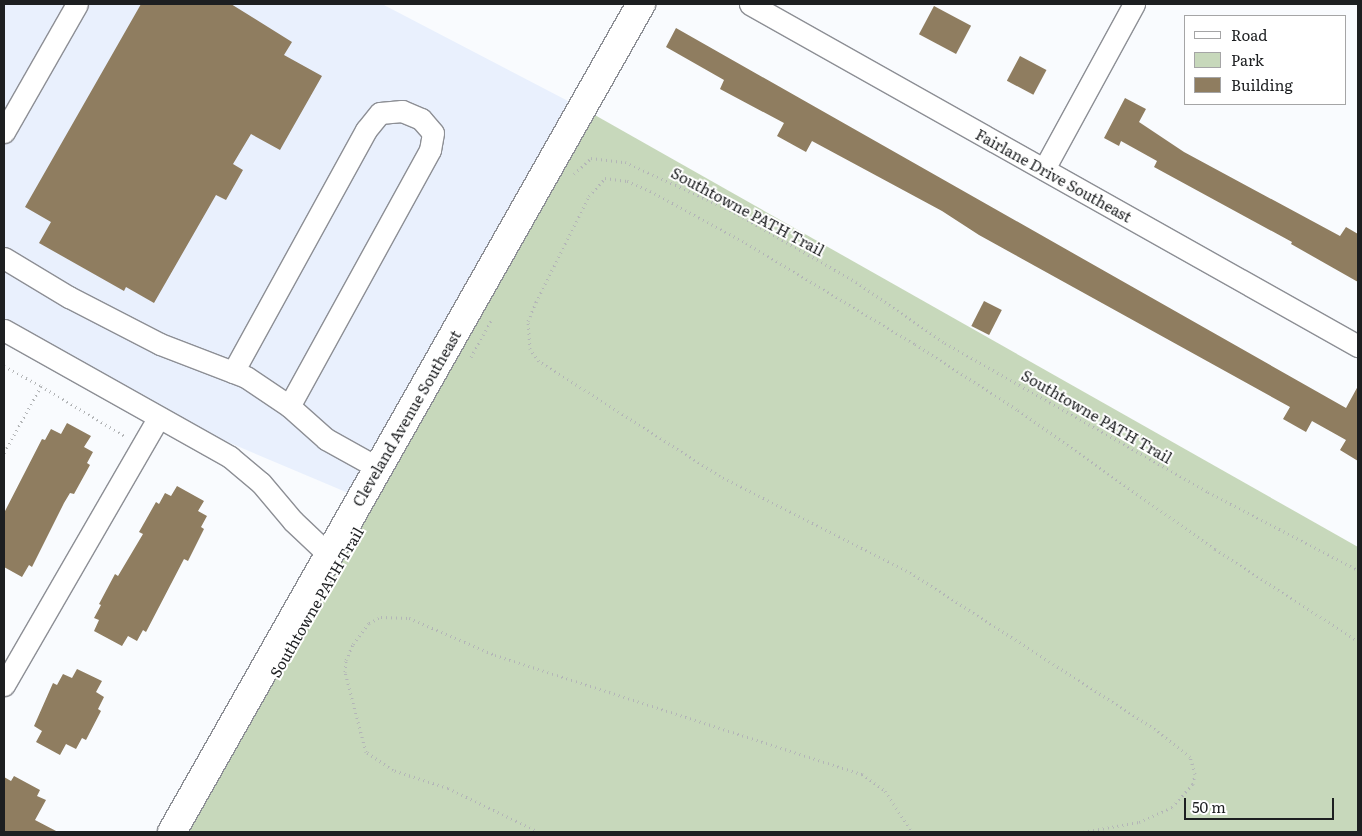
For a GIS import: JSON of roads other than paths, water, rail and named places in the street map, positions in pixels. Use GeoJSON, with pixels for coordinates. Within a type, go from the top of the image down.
{"type":"FeatureCollection","features":[{"type":"Feature","properties":{"kind":"main road","name":"Cleveland Avenue Southeast"},"geometry":{"type":"LineString","coordinates":[[172,832],[641,4]]}},
{"type":"Feature","properties":{"kind":"street"},"geometry":{"type":"LineString","coordinates":[[4,132],[77,4]]}},
{"type":"Feature","properties":{"kind":"street","name":"Fairlane Drive Southeast"},"geometry":{"type":"LineString","coordinates":[[750,4],[1358,346]]}},
{"type":"Feature","properties":{"kind":"street"},"geometry":{"type":"LineString","coordinates":[[1044,169],[1134,4]]}},
{"type":"Feature","properties":{"kind":"street"},"geometry":{"type":"LineString","coordinates":[[233,372],[366,130],[380,113],[402,111],[422,119],[433,133],[430,150],[289,406]]}},
{"type":"Feature","properties":{"kind":"street"},"geometry":{"type":"LineString","coordinates":[[4,258],[69,297],[160,344],[246,377],[289,406],[326,439],[378,468]]}},
{"type":"Feature","properties":{"kind":"street"},"geometry":{"type":"LineString","coordinates":[[4,330],[230,457],[261,483],[299,526],[329,555]]}},
{"type":"Feature","properties":{"kind":"street"},"geometry":{"type":"LineString","coordinates":[[4,685],[158,418]]}}]}
